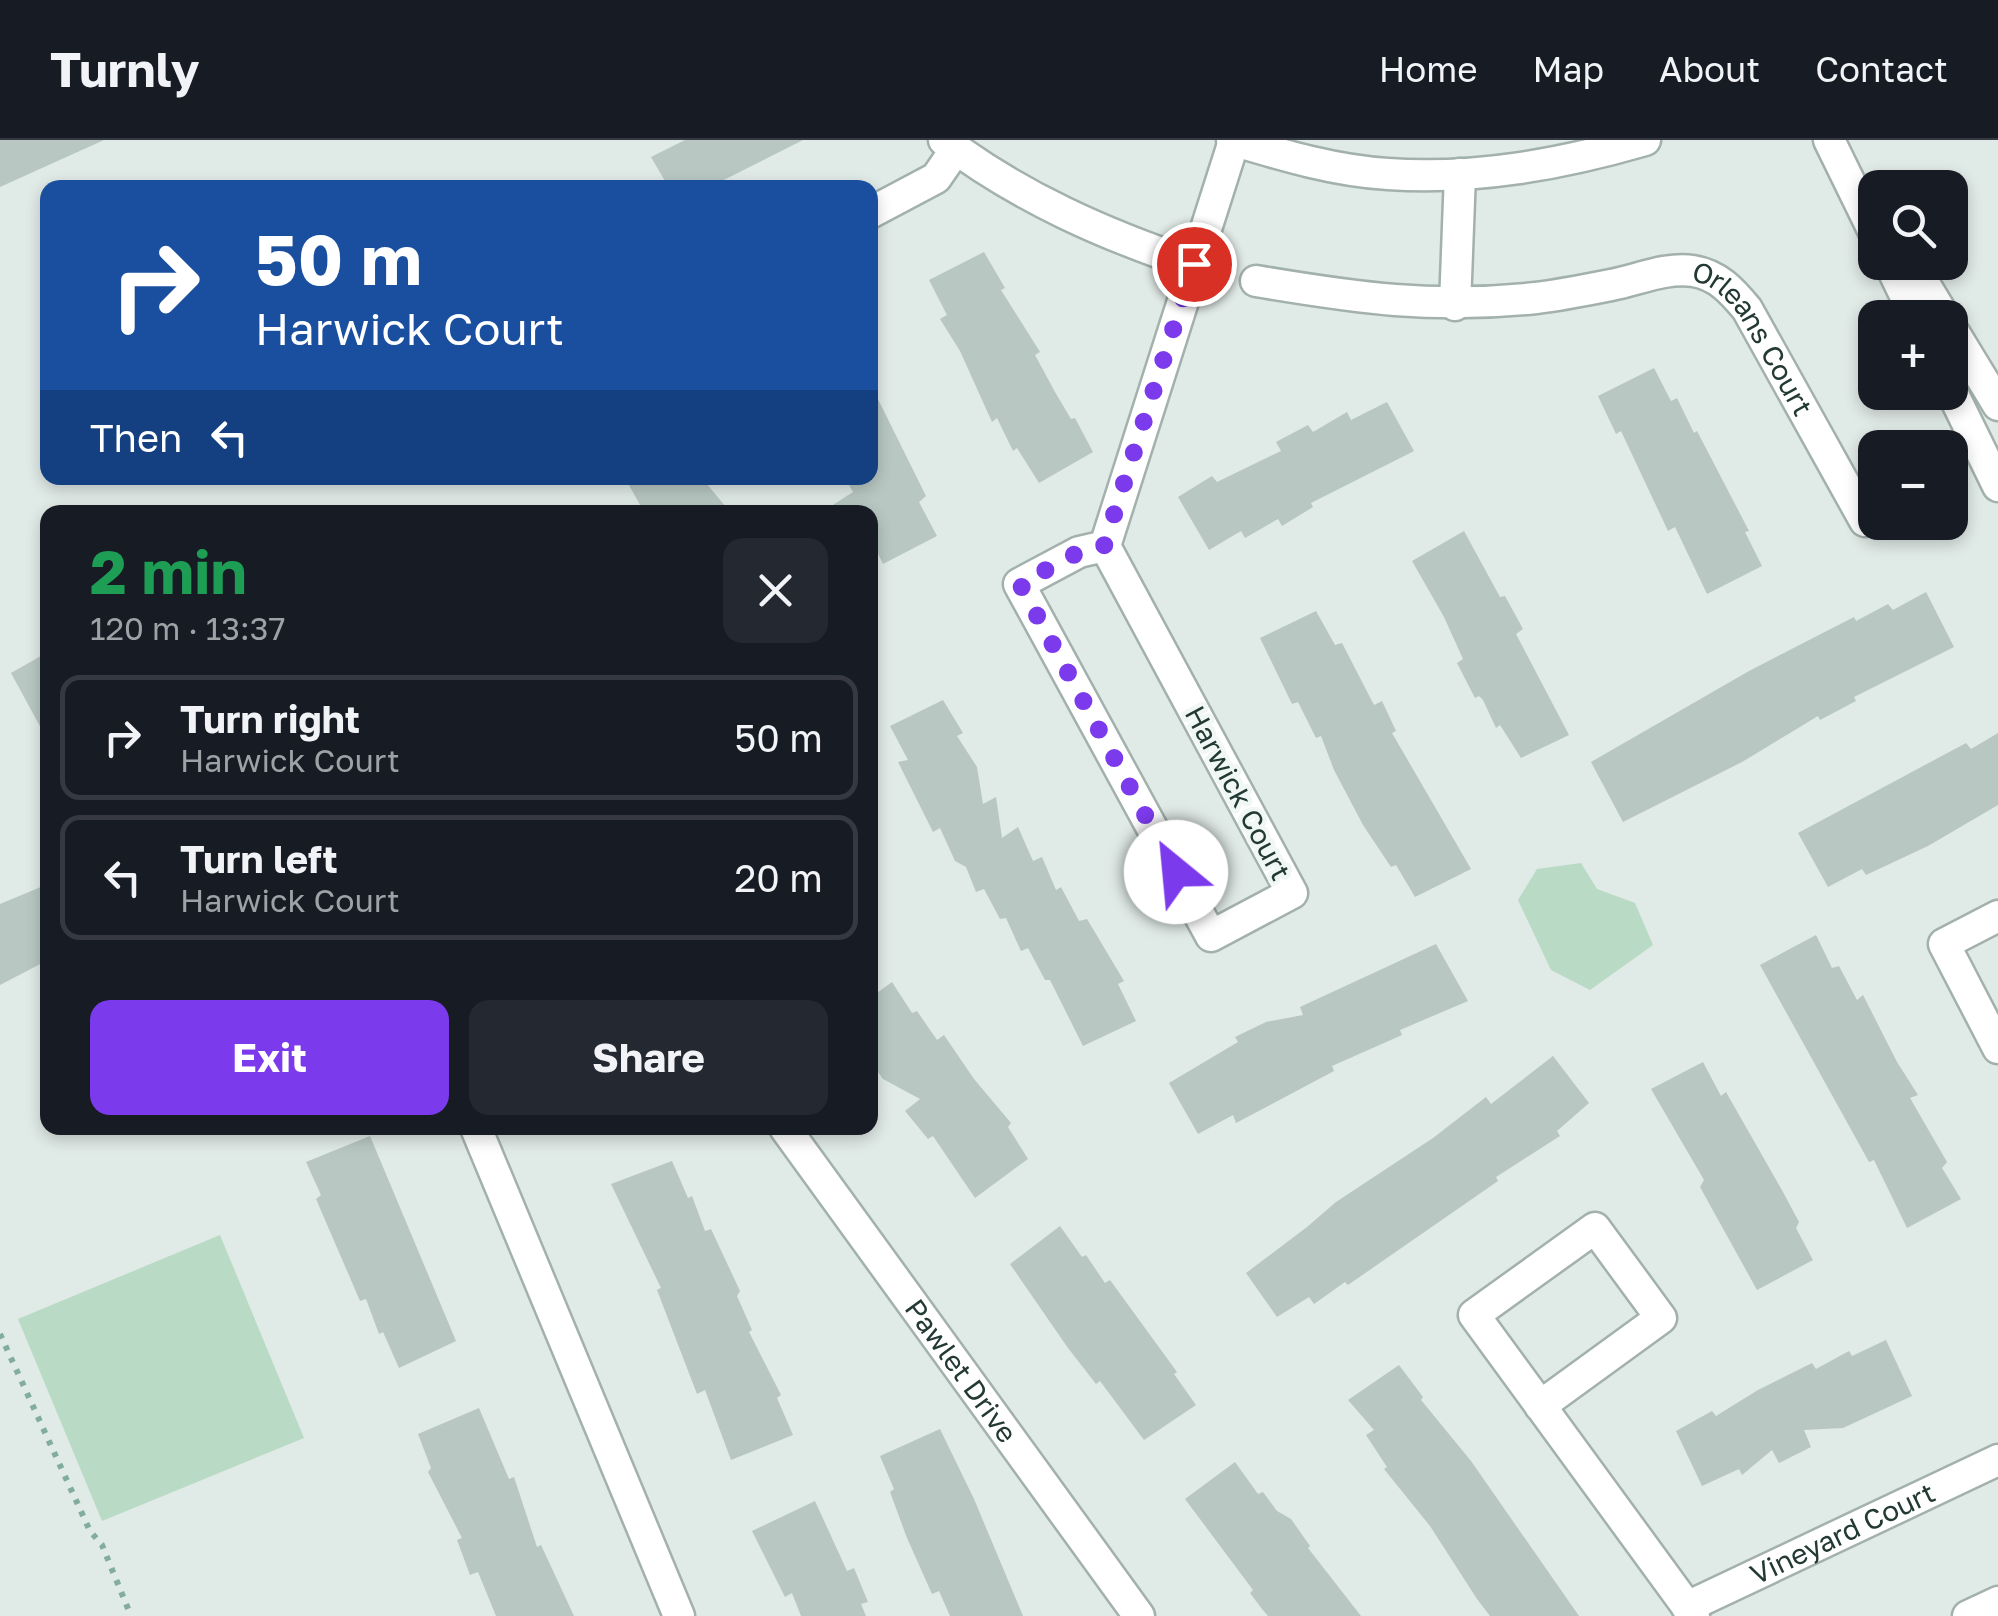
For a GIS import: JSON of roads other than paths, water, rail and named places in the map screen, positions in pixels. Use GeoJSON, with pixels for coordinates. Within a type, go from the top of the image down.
{"type":"FeatureCollection","features":[{"type":"Feature","properties":{"kind":"street"},"geometry":{"type":"LineString","coordinates":[[1104,546],[1233,140],[1312,162],[1386,174],[1460,174],[1524,168],[1645,140]]}},
{"type":"Feature","properties":{"kind":"street"},"geometry":{"type":"LineString","coordinates":[[1833,140],[1858,178]]}},
{"type":"Feature","properties":{"kind":"street"},"geometry":{"type":"LineString","coordinates":[[1833,140],[1858,196]]}},
{"type":"Feature","properties":{"kind":"street"},"geometry":{"type":"LineString","coordinates":[[878,209],[936,178],[950,145],[1060,212],[1126,242],[1194,264]]}},
{"type":"Feature","properties":{"kind":"street"},"geometry":{"type":"LineString","coordinates":[[1455,305],[1460,174]]}},
{"type":"Feature","properties":{"kind":"street","name":"Orleans Court"},"geometry":{"type":"LineString","coordinates":[[1256,281],[1395,302],[1455,305],[1539,298],[1674,270],[1716,279],[1732,290],[1747,310],[1858,508]]}},
{"type":"Feature","properties":{"kind":"street"},"geometry":{"type":"LineString","coordinates":[[1968,356],[1998,405]]}},
{"type":"Feature","properties":{"kind":"street"},"geometry":{"type":"LineString","coordinates":[[1961,410],[1998,486]]}},
{"type":"Feature","properties":{"kind":"street","name":"Harwick Court"},"geometry":{"type":"LineString","coordinates":[[1104,546],[1292,893],[1210,936],[1020,584],[1079,552],[1104,546]]}},
{"type":"Feature","properties":{"kind":"street"},"geometry":{"type":"LineString","coordinates":[[1998,916],[1944,944],[1998,1048]]}},
{"type":"Feature","properties":{"kind":"street"},"geometry":{"type":"LineString","coordinates":[[479,1135],[679,1616]]}},
{"type":"Feature","properties":{"kind":"street","name":"Pawlet Drive"},"geometry":{"type":"LineString","coordinates":[[790,1135],[1139,1616]]}},
{"type":"Feature","properties":{"kind":"street"},"geometry":{"type":"LineString","coordinates":[[1540,1406],[1661,1318],[1595,1228],[1474,1316],[1540,1406],[1691,1611]]}},
{"type":"Feature","properties":{"kind":"street","name":"Vineyard Court"},"geometry":{"type":"LineString","coordinates":[[1691,1611],[1998,1460]]}},
{"type":"Feature","properties":{"kind":"street"},"geometry":{"type":"LineString","coordinates":[[1968,1616],[1998,1602]]}}]}
